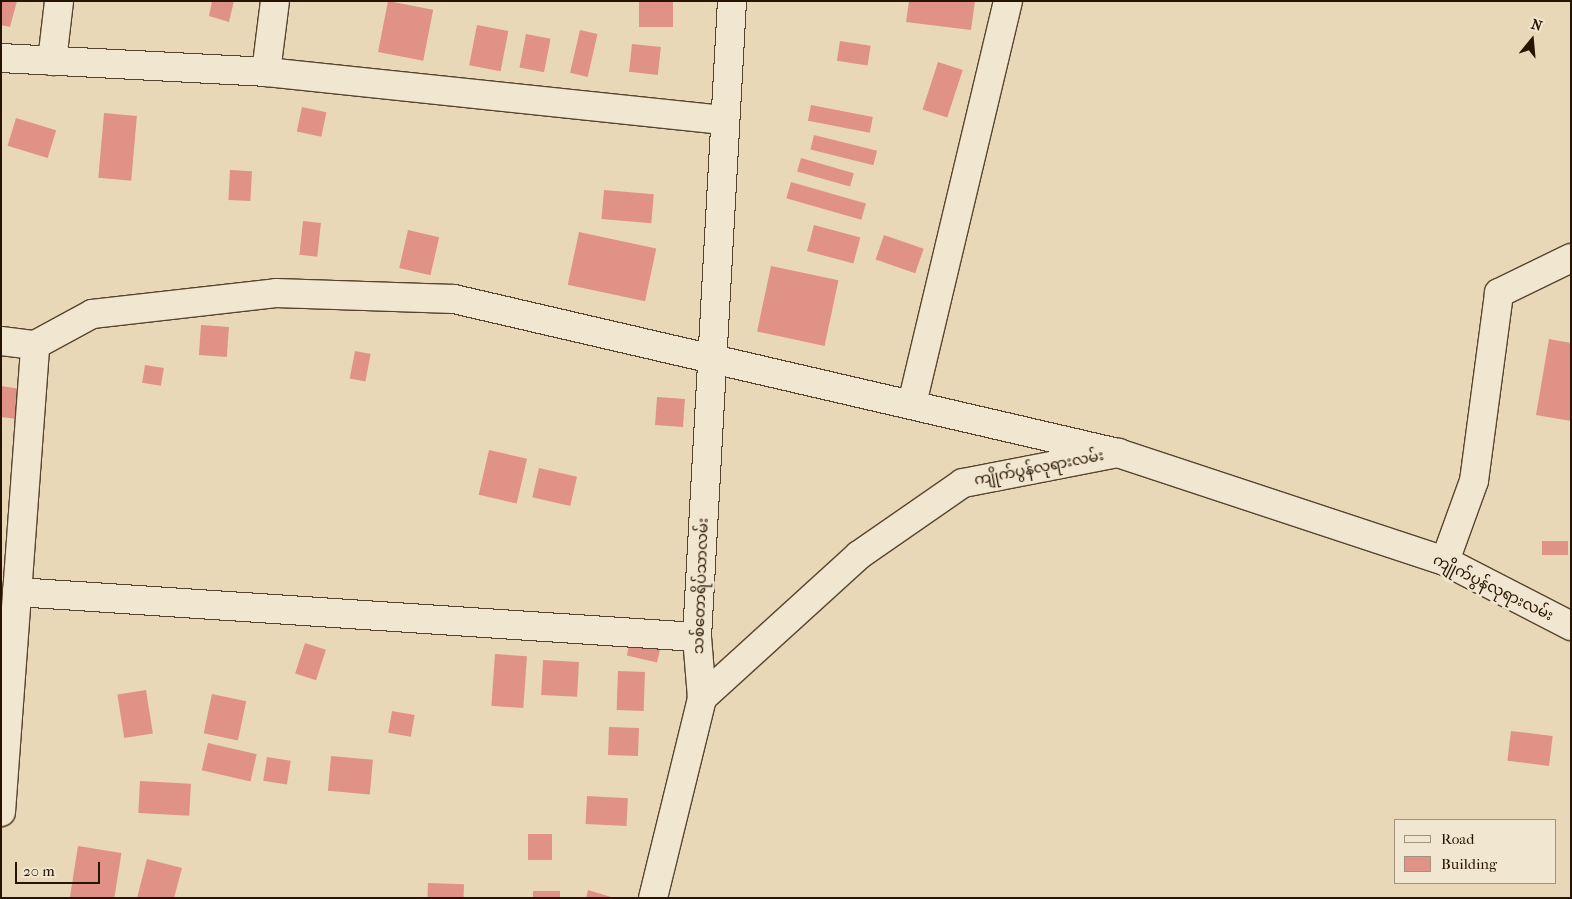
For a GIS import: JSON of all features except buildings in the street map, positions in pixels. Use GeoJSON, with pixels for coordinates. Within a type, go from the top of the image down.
{"type":"FeatureCollection","features":[{"type":"Feature","properties":{"kind":"street"},"geometry":{"type":"LineString","coordinates":[[52,61],[59,1]]}},
{"type":"Feature","properties":{"kind":"street"},"geometry":{"type":"LineString","coordinates":[[266,72],[275,1]]}},
{"type":"Feature","properties":{"kind":"street","name":"သစ်တောရိပ်သာလမ်း"},"geometry":{"type":"LineString","coordinates":[[653,898],[702,698],[697,637],[723,120],[732,1]]}},
{"type":"Feature","properties":{"kind":"street"},"geometry":{"type":"LineString","coordinates":[[912,404],[1008,1]]}},
{"type":"Feature","properties":{"kind":"street"},"geometry":{"type":"LineString","coordinates":[[1,58],[266,72],[723,120]]}},
{"type":"Feature","properties":{"kind":"street"},"geometry":{"type":"LineString","coordinates":[[1445,561],[1474,482],[1499,293],[1571,258]]}},
{"type":"Feature","properties":{"kind":"street"},"geometry":{"type":"LineString","coordinates":[[1,341],[35,345],[92,314],[276,293],[454,298],[1118,453]]}},
{"type":"Feature","properties":{"kind":"street"},"geometry":{"type":"LineString","coordinates":[[1,812],[35,345]]}},
{"type":"Feature","properties":{"kind":"street","name":"ကျိုက်ပွန်လုရားလမ်း"},"geometry":{"type":"LineString","coordinates":[[702,698],[859,555],[963,483],[1118,453],[1445,561],[1571,626]]}},
{"type":"Feature","properties":{"kind":"street"},"geometry":{"type":"LineString","coordinates":[[17,592],[697,637]]}}]}
